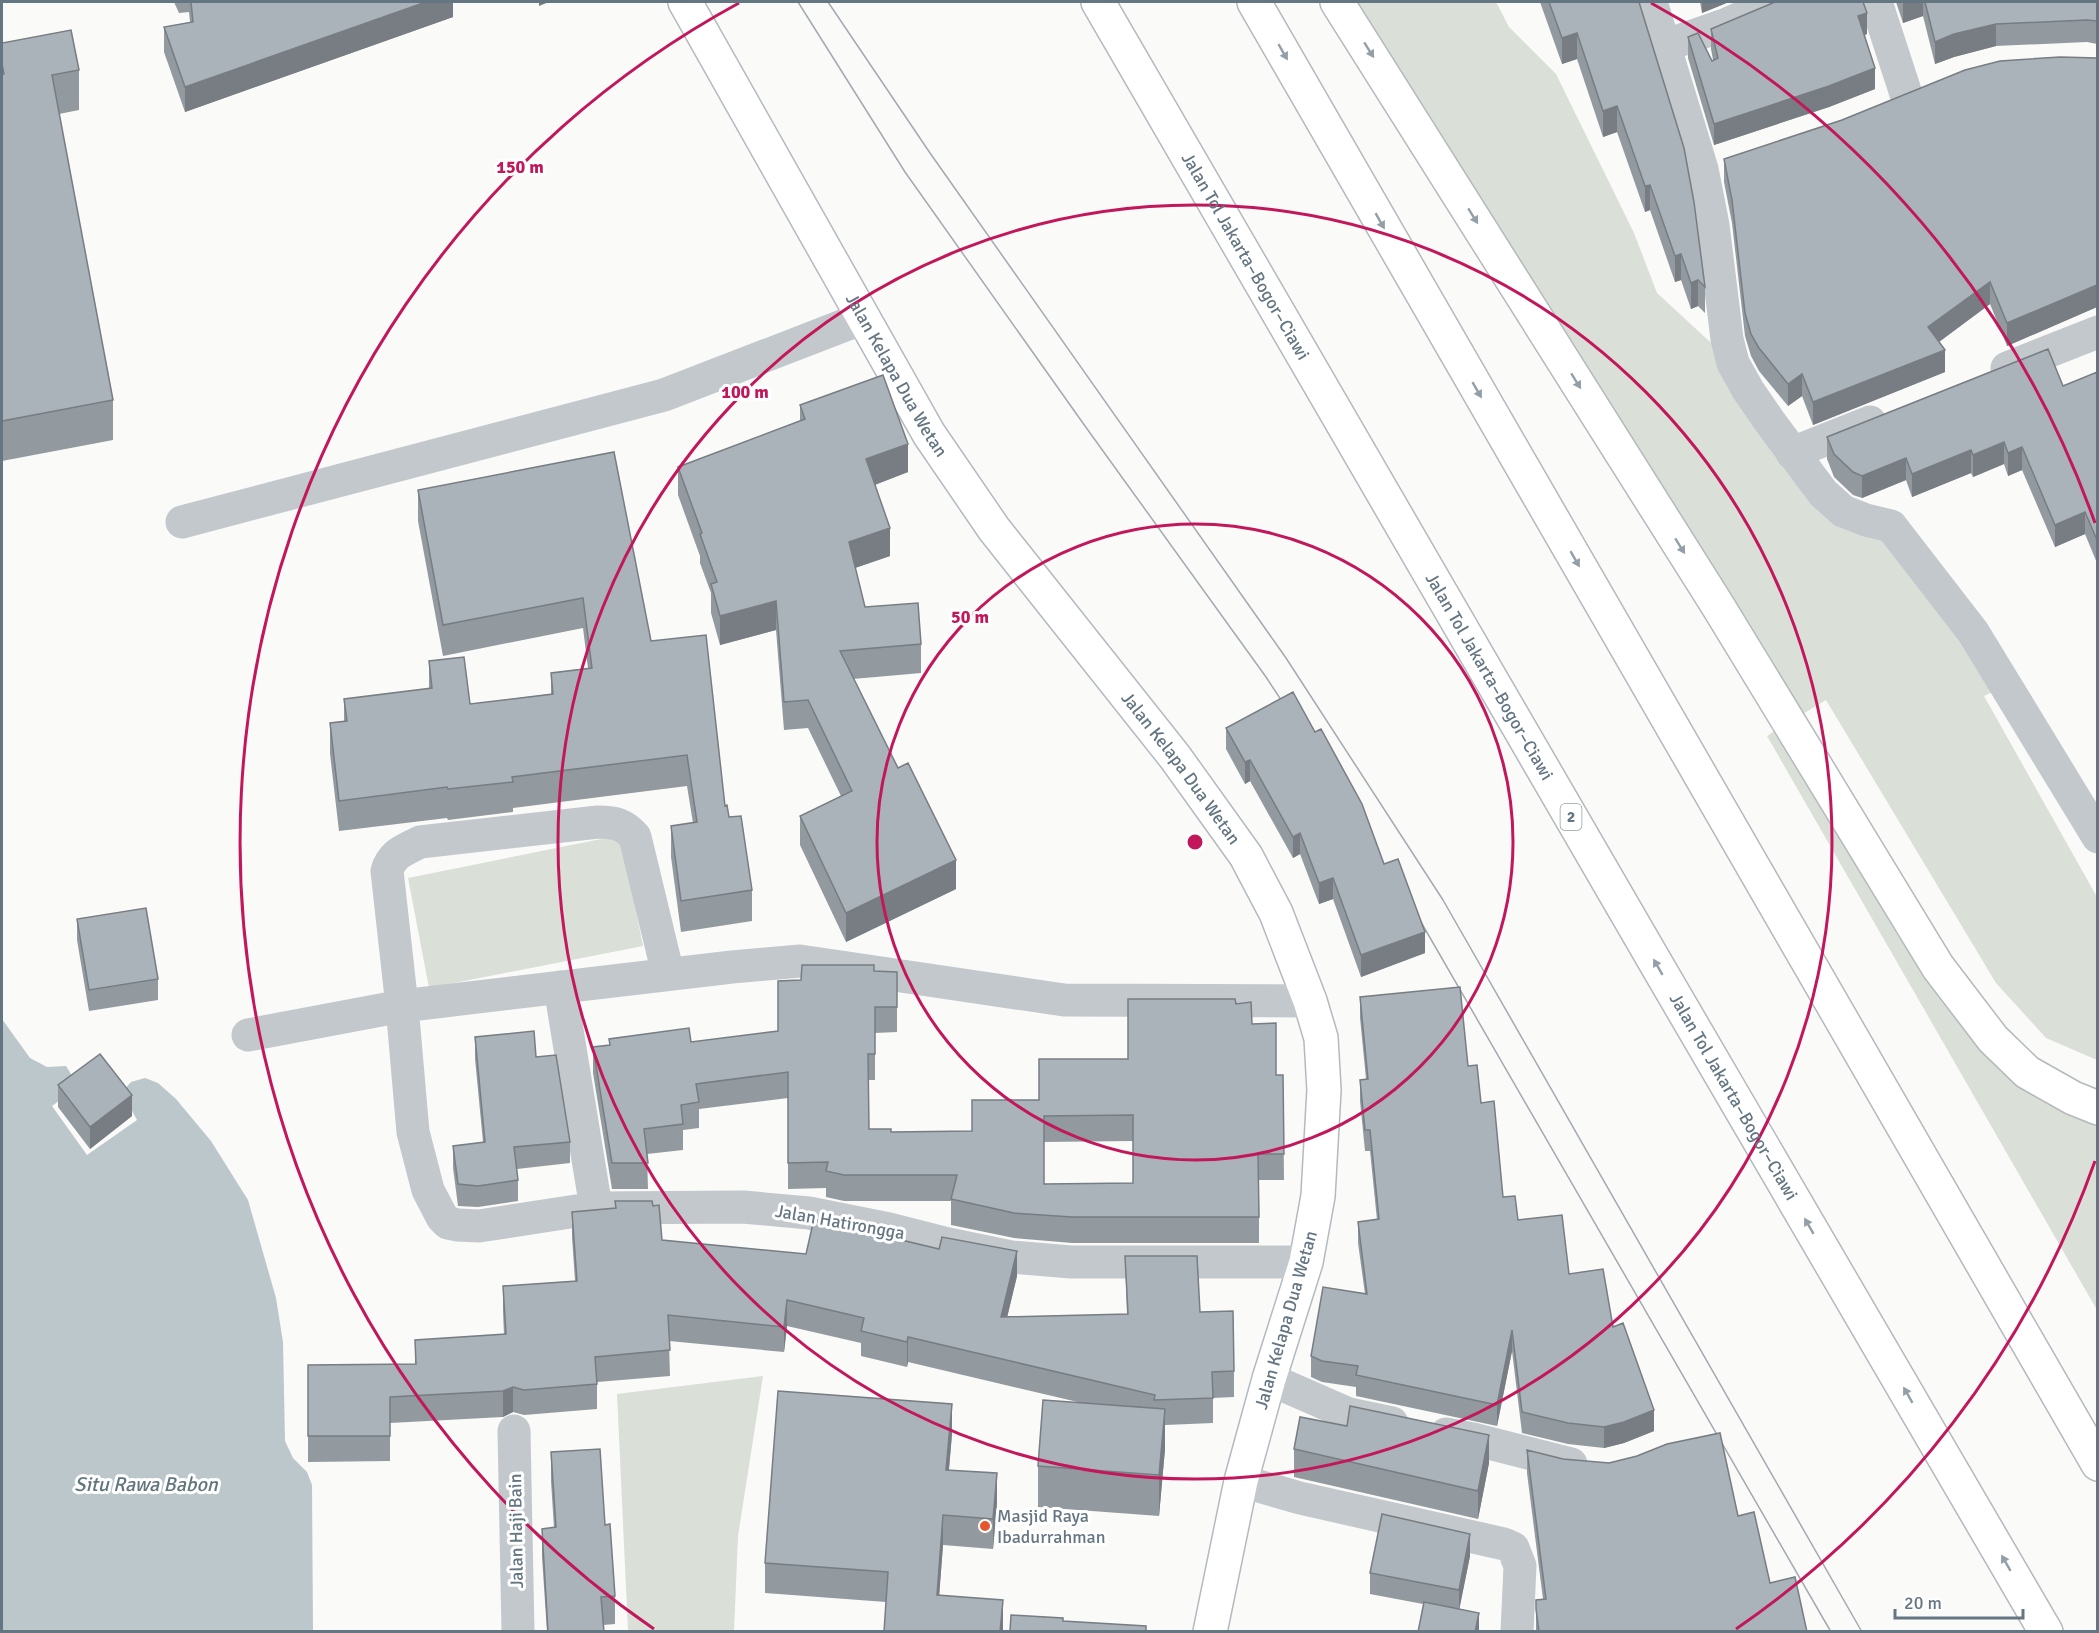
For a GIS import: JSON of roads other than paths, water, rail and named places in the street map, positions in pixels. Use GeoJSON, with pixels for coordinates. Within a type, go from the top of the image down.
{"type":"FeatureCollection","features":[{"type":"Feature","properties":{"kind":"main road","name":"Jalan Kelapa Dua Wetan"},"geometry":{"type":"LineString","coordinates":[[685,2],[929,434],[994,529],[1175,757],[1246,856],[1276,913],[1310,1001],[1321,1038],[1324,1090],[1318,1196],[1306,1262],[1269,1379],[1241,1481],[1210,1632]]}},
{"type":"Feature","properties":{"kind":"main road","name":"Jalan Tol Jakarta–Bogor–Ciawi"},"geometry":{"type":"LineString","coordinates":[[1098,2],[2046,1632]]}},
{"type":"Feature","properties":{"kind":"main road"},"geometry":{"type":"LineString","coordinates":[[1254,2],[2097,1464]]}},
{"type":"Feature","properties":{"kind":"main road"},"geometry":{"type":"LineString","coordinates":[[1337,2],[1718,606],[1938,967],[1993,1039],[2027,1072],[2073,1098],[2097,1108]]}},
{"type":"Feature","properties":{"kind":"street"},"geometry":{"type":"LineString","coordinates":[[1652,2],[1665,46],[1714,165],[1713,225],[1726,330],[1734,363],[1748,390],[1823,493],[1843,511],[1891,526],[1973,632],[2097,837]]}},
{"type":"Feature","properties":{"kind":"street"},"geometry":{"type":"LineString","coordinates":[[1665,46],[1727,24],[1776,2]]}},
{"type":"Feature","properties":{"kind":"street"},"geometry":{"type":"LineString","coordinates":[[1876,2],[1907,97]]}},
{"type":"Feature","properties":{"kind":"street"},"geometry":{"type":"LineString","coordinates":[[1876,109],[1938,84]]}},
{"type":"Feature","properties":{"kind":"street"},"geometry":{"type":"LineString","coordinates":[[182,522],[664,395],[863,318]]}},
{"type":"Feature","properties":{"kind":"street"},"geometry":{"type":"LineString","coordinates":[[1975,380],[2097,332]]}},
{"type":"Feature","properties":{"kind":"street"},"geometry":{"type":"LineString","coordinates":[[1792,453],[1900,410]]}},
{"type":"Feature","properties":{"kind":"street","name":"Jalan Hatirongga"},"geometry":{"type":"LineString","coordinates":[[668,974],[635,837],[628,828],[617,822],[598,822],[420,842],[402,850],[390,860],[387,871],[413,1132],[428,1190],[442,1217],[448,1223],[458,1226],[479,1226],[596,1209],[743,1207],[809,1213],[1011,1257],[1071,1262],[1306,1262]]}},
{"type":"Feature","properties":{"kind":"street"},"geometry":{"type":"LineString","coordinates":[[248,1035],[402,1006],[668,974],[800,962],[1064,1000],[1310,1001]]}},
{"type":"Feature","properties":{"kind":"street"},"geometry":{"type":"LineString","coordinates":[[560,987],[596,1209]]}},
{"type":"Feature","properties":{"kind":"street"},"geometry":{"type":"LineString","coordinates":[[1269,1379],[1349,1414],[1473,1439],[1565,1463],[1605,1467]]}},
{"type":"Feature","properties":{"kind":"street","name":"Jalan Haji Bain"},"geometry":{"type":"LineString","coordinates":[[514,1431],[518,1632]]}},
{"type":"Feature","properties":{"kind":"street"},"geometry":{"type":"LineString","coordinates":[[1241,1481],[1300,1498],[1504,1544],[1513,1548],[1520,1566],[1517,1632]]}},
{"type":"Feature","properties":{"kind":"water","name":"Situ Rawa Babon"},"geometry":{"type":"Polygon","coordinates":[[[2,1019],[30,1058],[47,1067],[66,1066],[72,1079],[71,1089],[52,1106],[87,1155],[137,1120],[122,1092],[131,1082],[145,1078],[158,1083],[176,1099],[211,1141],[248,1200],[276,1298],[283,1342],[285,1441],[293,1458],[307,1472],[312,1485],[313,1631],[2,1631],[2,1019]]]}},
{"type":"Feature","properties":{"kind":"tram line"},"geometry":{"type":"LineString","coordinates":[[798,2],[905,172],[1289,712]]}},
{"type":"Feature","properties":{"kind":"tram line"},"geometry":{"type":"LineString","coordinates":[[828,2],[930,153],[1286,658],[1443,900],[1862,1632]]}},
{"type":"Feature","properties":{"kind":"tram line"},"geometry":{"type":"LineString","coordinates":[[1414,910],[1831,1632]]}},
{"type":"Feature","properties":{"kind":"place","name":"Masjid Raya Ibadurrahman"},"geometry":{"type":"Point","coordinates":[985,1526]}}]}
